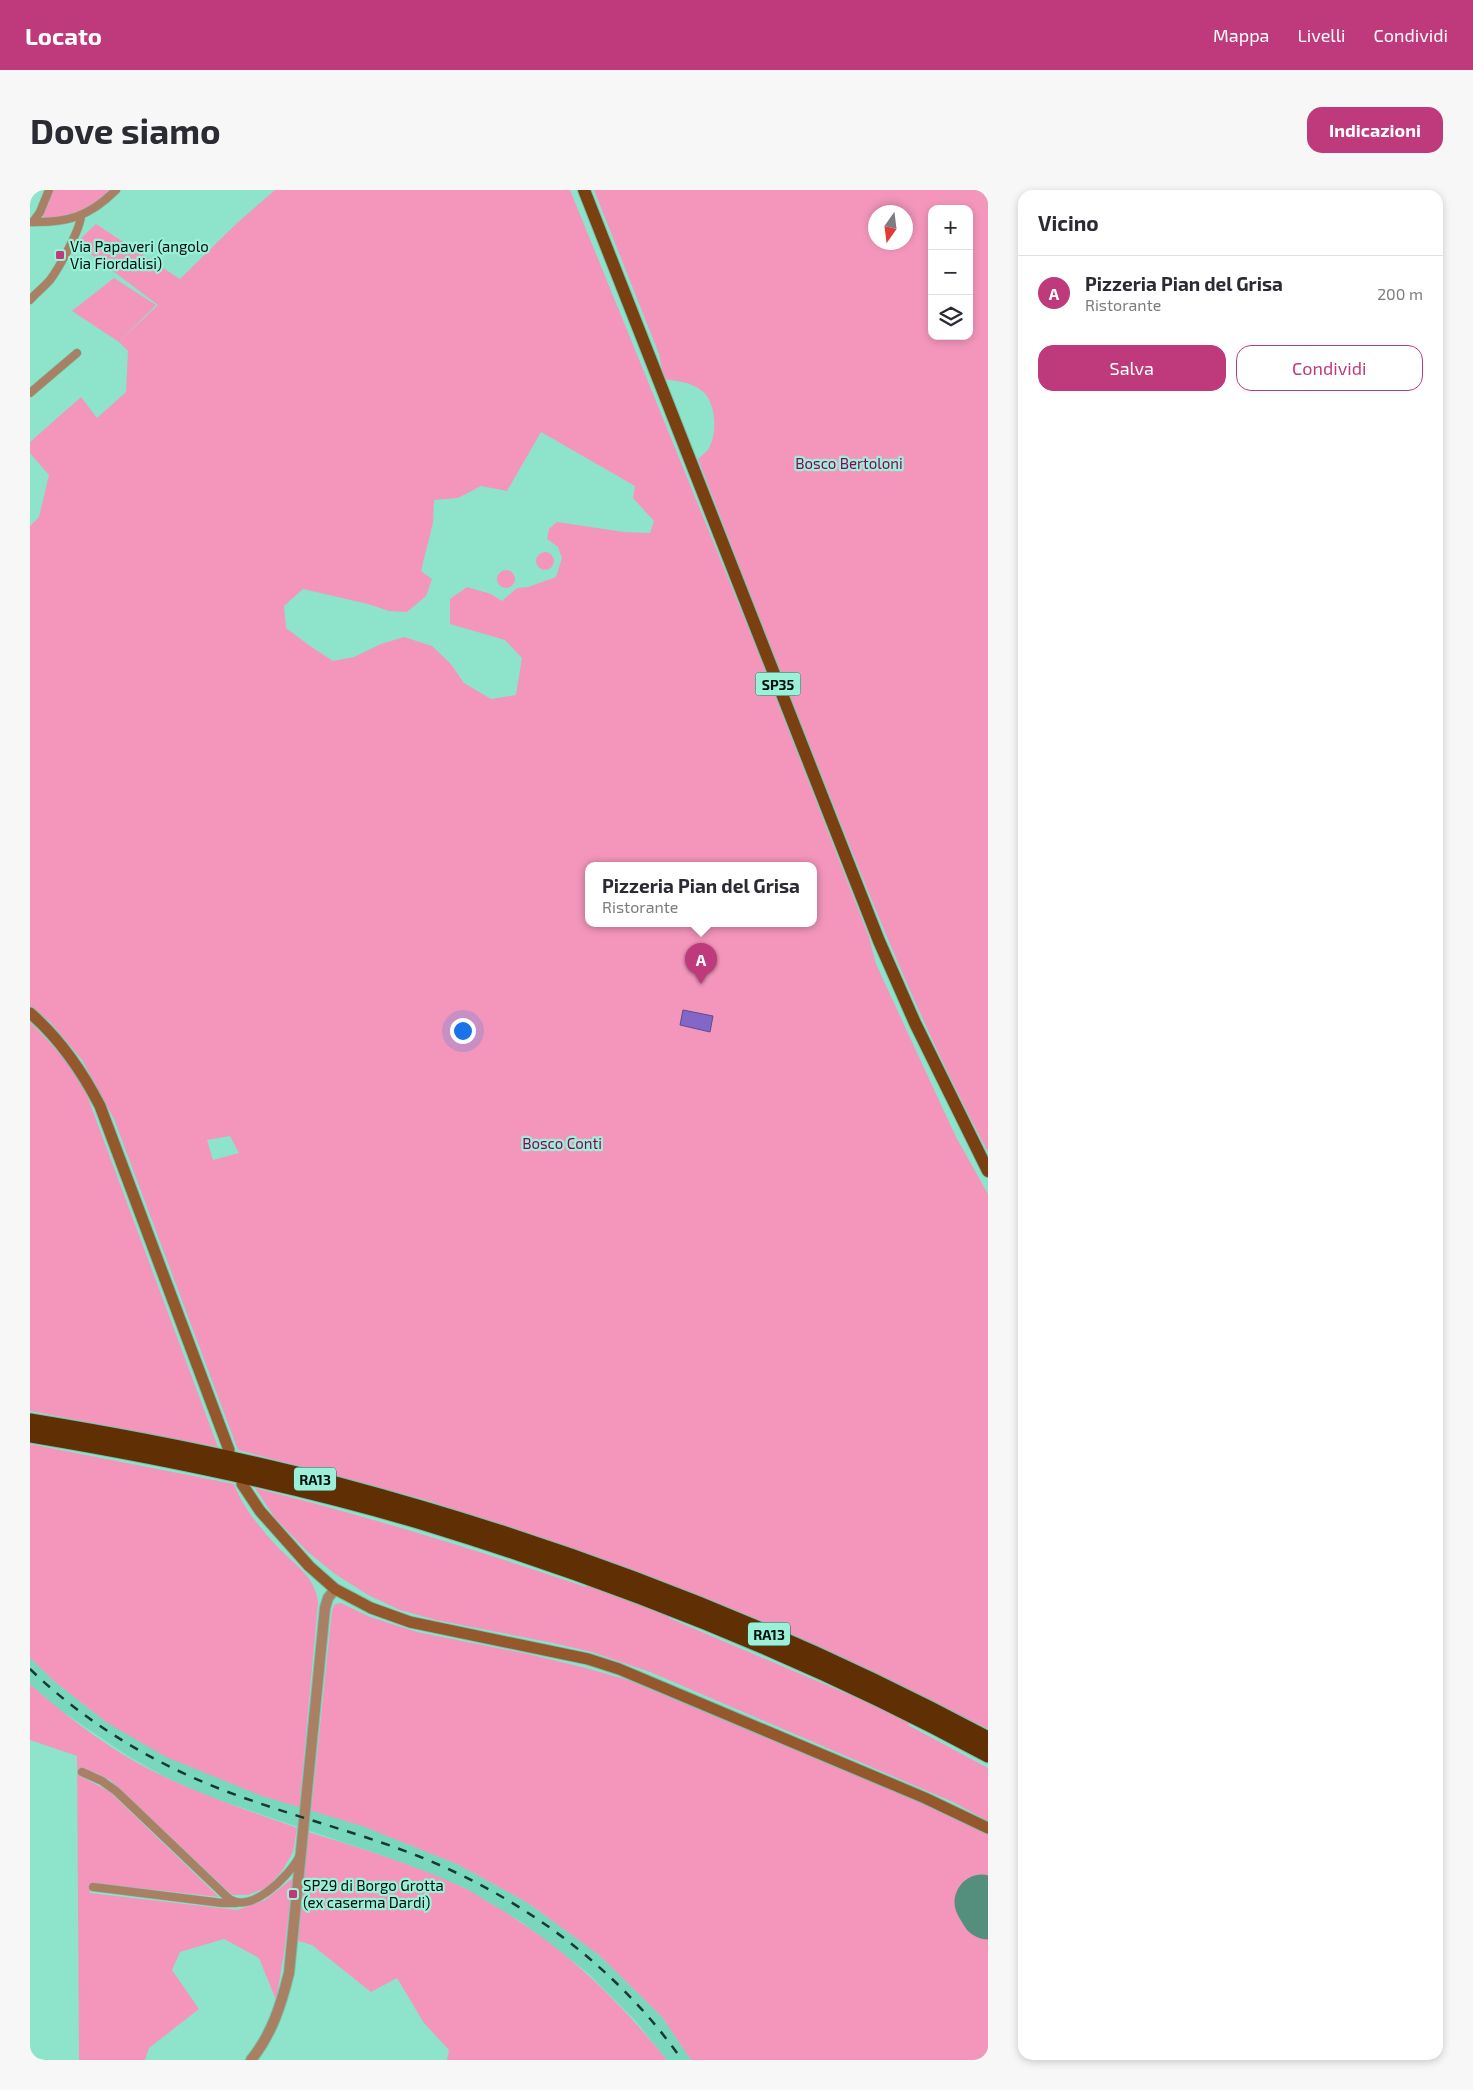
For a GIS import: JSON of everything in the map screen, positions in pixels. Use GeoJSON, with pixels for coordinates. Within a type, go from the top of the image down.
{"type":"FeatureCollection","features":[{"type":"Feature","properties":{"kind":"highway","name":"RA13"},"geometry":{"type":"LineString","coordinates":[[30,1420],[138,1439],[338,1484],[429,1510],[674,1602],[734,1634],[856,1681],[916,1710],[988,1755]]}},
{"type":"Feature","properties":{"kind":"highway","name":"RA13"},"geometry":{"type":"LineString","coordinates":[[30,1435],[218,1471],[427,1524],[592,1572]]}},
{"type":"Feature","properties":{"kind":"highway"},"geometry":{"type":"LineString","coordinates":[[916,1710],[988,1739]]}},
{"type":"Feature","properties":{"kind":"main road","name":"SP35"},"geometry":{"type":"LineString","coordinates":[[584,190],[879,941],[920,1032],[988,1171]]}},
{"type":"Feature","properties":{"kind":"main road"},"geometry":{"type":"LineString","coordinates":[[30,1013],[63,1046],[100,1106],[229,1450]]}},
{"type":"Feature","properties":{"kind":"main road"},"geometry":{"type":"LineString","coordinates":[[242,1484],[260,1511],[309,1566],[335,1589],[371,1608],[410,1622],[588,1659],[618,1668],[916,1794],[988,1828]]}},
{"type":"Feature","properties":{"kind":"street"},"geometry":{"type":"LineString","coordinates":[[32,222],[40,212],[49,190]]}},
{"type":"Feature","properties":{"kind":"street"},"geometry":{"type":"LineString","coordinates":[[32,222],[58,222],[81,216],[102,204],[116,190]]}},
{"type":"Feature","properties":{"kind":"street"},"geometry":{"type":"LineString","coordinates":[[30,300],[50,279],[74,238],[81,216]]}},
{"type":"Feature","properties":{"kind":"street"},"geometry":{"type":"LineString","coordinates":[[30,393],[77,354]]}},
{"type":"Feature","properties":{"kind":"street"},"geometry":{"type":"LineString","coordinates":[[251,2060],[277,2017],[287,1980],[325,1608],[328,1598],[335,1589]]}},
{"type":"Feature","properties":{"kind":"street"},"geometry":{"type":"LineString","coordinates":[[82,1772],[102,1780],[116,1790],[227,1897],[234,1902],[241,1902]]}},
{"type":"Feature","properties":{"kind":"street"},"geometry":{"type":"LineString","coordinates":[[93,1887],[222,1903],[241,1902],[253,1899],[272,1889],[290,1871],[299,1857]]}},
{"type":"Feature","properties":{"kind":"shaded area"},"geometry":{"type":"Polygon","coordinates":[[[683,1010],[713,1016],[710,1032],[680,1025],[683,1010]]]}},
{"type":"Feature","properties":{"kind":"shaded area"},"geometry":{"type":"Polygon","coordinates":[[[30,1658],[54,1681],[106,1722],[457,1864],[528,1903],[599,1955],[662,2017],[691,2060],[667,2060],[634,2019],[588,1973],[523,1923],[463,1887],[381,1855],[207,1796],[163,1776],[128,1756],[57,1708],[30,1684],[30,1658]]]}},
{"type":"Feature","properties":{"kind":"green space"},"geometry":{"type":"Polygon","coordinates":[[[53,190],[111,190],[96,202],[80,211],[63,217],[44,219],[43,215],[53,190]]]}},
{"type":"Feature","properties":{"kind":"green space","name":"Bosco Conti"},"geometry":{"type":"Polygon","coordinates":[[[275,190],[570,190],[759,654],[869,937],[876,964],[956,1137],[988,1194],[988,1729],[923,1697],[908,1725],[988,1768],[988,1821],[953,1802],[650,1672],[592,1652],[436,1620],[400,1610],[368,1595],[335,1574],[308,1552],[275,1518],[255,1488],[422,1534],[586,1587],[596,1558],[426,1500],[238,1450],[114,1119],[82,1060],[51,1023],[30,1006],[30,526],[39,517],[49,475],[30,453],[30,442],[81,397],[97,418],[126,392],[128,351],[119,342],[72,311],[114,278],[156,305],[120,341],[158,305],[76,243],[96,224],[180,279],[236,224],[275,190]],[[541,432],[507,491],[481,486],[458,498],[434,500],[433,523],[421,571],[432,579],[426,596],[407,612],[389,611],[368,604],[303,589],[284,606],[286,628],[333,661],[354,657],[381,644],[404,637],[432,646],[450,663],[464,683],[491,699],[516,695],[522,658],[505,640],[450,624],[450,599],[467,587],[491,594],[502,601],[517,588],[528,587],[556,577],[562,558],[558,547],[547,539],[549,529],[557,522],[624,532],[650,533],[654,521],[633,498],[635,486],[541,432]],[[230,1136],[207,1140],[213,1160],[239,1153],[230,1136]],[[680,1588],[669,1618],[850,1695],[863,1667],[680,1588]]]}},
{"type":"Feature","properties":{"kind":"green space","name":"Bosco Bertoloni"},"geometry":{"type":"Polygon","coordinates":[[[594,190],[988,190],[988,1152],[945,1067],[887,936],[799,718],[698,459],[707,451],[713,437],[714,419],[710,402],[706,395],[697,387],[683,382],[664,379],[659,354],[594,190]]]}},
{"type":"Feature","properties":{"kind":"green space"},"geometry":{"type":"Polygon","coordinates":[[[545,552],[551,555],[554,561],[551,567],[545,570],[539,567],[536,561],[539,555],[545,552]]]}},
{"type":"Feature","properties":{"kind":"green space"},"geometry":{"type":"Polygon","coordinates":[[[506,570],[512,573],[515,579],[512,585],[506,588],[500,585],[497,579],[500,573],[506,570]]]}},
{"type":"Feature","properties":{"kind":"green space"},"geometry":{"type":"Polygon","coordinates":[[[30,1022],[66,1060],[85,1090],[218,1447],[30,1411],[30,1022]]]}},
{"type":"Feature","properties":{"kind":"green space"},"geometry":{"type":"Polygon","coordinates":[[[30,1444],[234,1484],[258,1524],[276,1545],[303,1571],[313,1585],[318,1603],[300,1800],[312,1803],[332,1610],[335,1604],[341,1603],[370,1617],[417,1632],[528,1654],[628,1680],[958,1818],[988,1834],[988,2060],[691,2060],[662,2017],[599,1955],[528,1903],[457,1864],[362,1826],[262,1796],[166,1757],[106,1722],[54,1681],[30,1658],[30,1444]]]}},
{"type":"Feature","properties":{"kind":"green space"},"geometry":{"type":"Polygon","coordinates":[[[30,1684],[94,1735],[147,1768],[213,1798],[297,1828],[293,1852],[282,1871],[268,1887],[248,1895],[232,1895],[110,1780],[93,1772],[79,1769],[80,1776],[109,1791],[219,1897],[91,1883],[90,1893],[237,1910],[265,1900],[293,1878],[284,1954],[276,2000],[259,1958],[224,1939],[180,1952],[172,1970],[199,2009],[149,2048],[145,2060],[79,2060],[77,1756],[30,1740],[30,1684]]]}},
{"type":"Feature","properties":{"kind":"green space"},"geometry":{"type":"Polygon","coordinates":[[[308,1832],[425,1871],[471,1891],[520,1922],[588,1975],[628,2015],[667,2060],[447,2060],[449,2050],[424,2023],[397,1978],[371,1992],[312,1945],[298,1941],[308,1832]]]}},
{"type":"Feature","properties":{"kind":"runway"},"geometry":{"type":"LineString","coordinates":[[982,1902],[988,1912]]}},
{"type":"Feature","properties":{"kind":"railway"},"geometry":{"type":"LineString","coordinates":[[30,1669],[81,1712],[107,1731],[164,1764],[225,1791],[418,1856],[457,1873],[531,1914],[598,1966],[628,1995],[656,2026],[682,2060]]}},
{"type":"Feature","properties":{"kind":"place","name":"Via Papaveri (angolo Via Fiordalisi)"},"geometry":{"type":"Point","coordinates":[60,255]}},
{"type":"Feature","properties":{"kind":"place","name":"Pizzeria Pian del Grisa"},"geometry":{"type":"Point","coordinates":[701,984]}},
{"type":"Feature","properties":{"kind":"place","name":"SP29 di Borgo Grotta (ex caserma Dardi)"},"geometry":{"type":"Point","coordinates":[293,1894]}}]}
